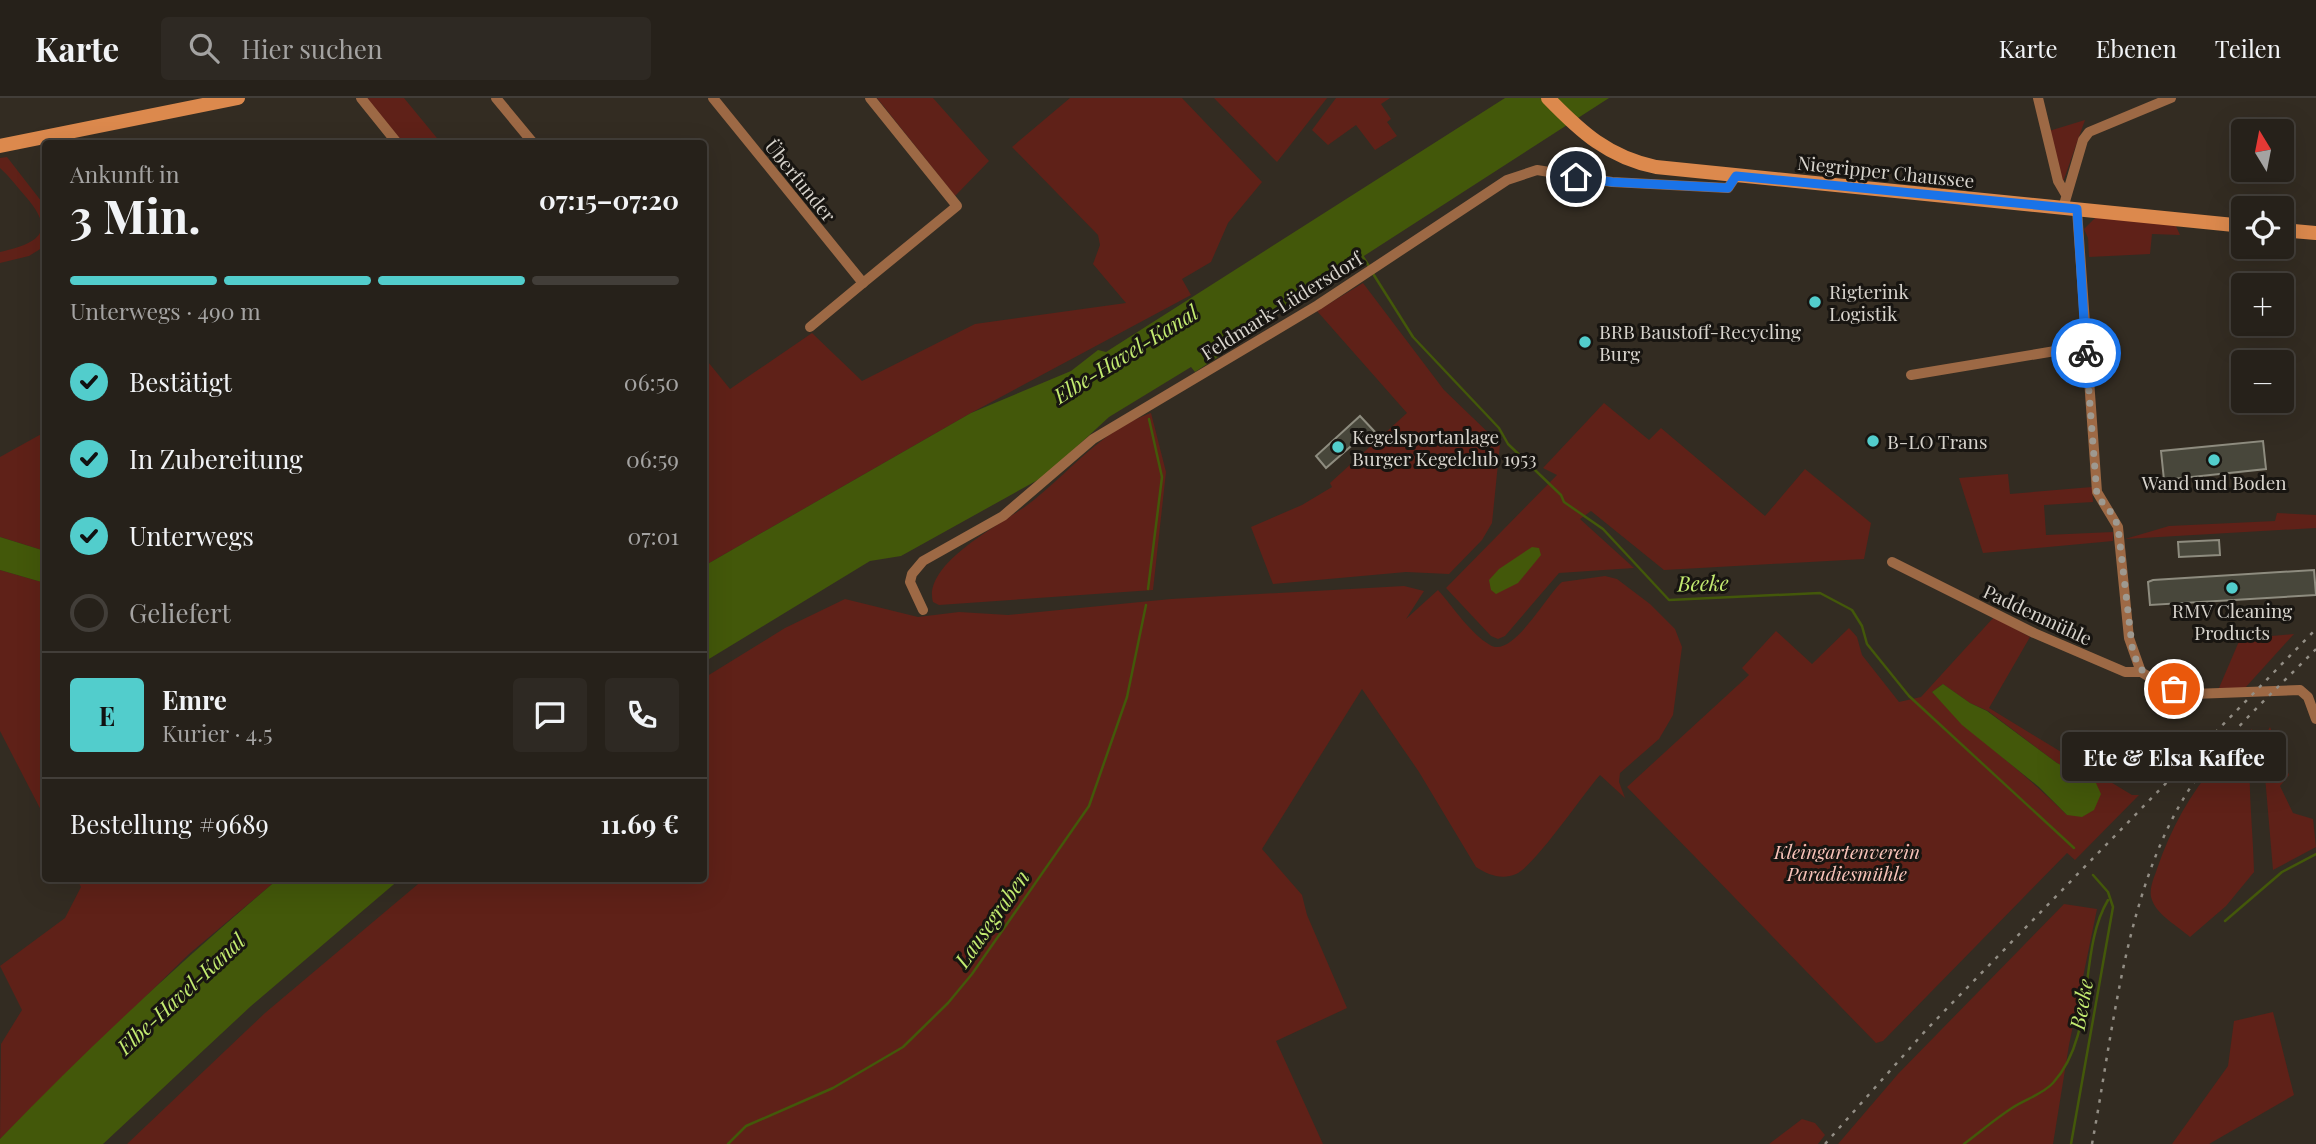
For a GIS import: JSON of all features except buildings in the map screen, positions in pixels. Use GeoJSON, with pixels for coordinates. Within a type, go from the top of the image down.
{"type":"FeatureCollection","features":[{"type":"Feature","properties":{"kind":"main road"},"geometry":{"type":"LineString","coordinates":[[0,146],[238,98]]}},
{"type":"Feature","properties":{"kind":"main road","name":"Niegripper Chaussee"},"geometry":{"type":"LineString","coordinates":[[1548,98],[1600,147],[1638,164],[2231,225]]}},
{"type":"Feature","properties":{"kind":"main road"},"geometry":{"type":"LineString","coordinates":[[2294,231],[2316,233]]}},
{"type":"Feature","properties":{"kind":"street"},"geometry":{"type":"LineString","coordinates":[[361,98],[395,140]]}},
{"type":"Feature","properties":{"kind":"street"},"geometry":{"type":"LineString","coordinates":[[496,98],[531,140]]}},
{"type":"Feature","properties":{"kind":"street","name":"Überfunder"},"geometry":{"type":"LineString","coordinates":[[713,98],[863,284]]}},
{"type":"Feature","properties":{"kind":"street"},"geometry":{"type":"LineString","coordinates":[[810,327],[957,206],[870,98]]}},
{"type":"Feature","properties":{"kind":"street"},"geometry":{"type":"LineString","coordinates":[[2038,98],[2055,170],[2070,209],[2085,346],[2097,496],[2114,516],[2118,527],[2129,638],[2141,672]]}},
{"type":"Feature","properties":{"kind":"street"},"geometry":{"type":"LineString","coordinates":[[2065,193],[2083,140],[2089,132],[2171,98]]}},
{"type":"Feature","properties":{"kind":"street","name":"Feldmark-Lüdersdorf"},"geometry":{"type":"LineString","coordinates":[[923,610],[910,582],[912,574],[923,561],[1003,516],[1093,439],[1366,273],[1507,180],[1529,171],[1560,172],[1612,182],[1728,188],[1736,176]]}},
{"type":"Feature","properties":{"kind":"street"},"geometry":{"type":"LineString","coordinates":[[1910,375],[2085,346]]}},
{"type":"Feature","properties":{"kind":"street","name":"Paddenmühle"},"geometry":{"type":"LineString","coordinates":[[1892,562],[2075,652],[2125,672],[2141,672],[2157,683],[2193,694],[2304,692],[2316,719]]}},
{"type":"Feature","properties":{"kind":"green space"},"geometry":{"type":"Polygon","coordinates":[[[365,98],[404,98],[439,140],[399,140],[365,98]]]}},
{"type":"Feature","properties":{"kind":"green space"},"geometry":{"type":"Polygon","coordinates":[[[877,98],[933,98],[989,161],[955,196],[877,98]]]}},
{"type":"Feature","properties":{"kind":"green space"},"geometry":{"type":"Polygon","coordinates":[[[1070,98],[1182,98],[1262,182],[1228,223],[1211,262],[1182,279],[1191,295],[971,413],[707,564],[707,361],[730,389],[812,333],[862,381],[975,324],[1126,303],[1093,264],[1100,245],[1098,235],[1012,147],[1070,98]]]}},
{"type":"Feature","properties":{"kind":"green space"},"geometry":{"type":"Polygon","coordinates":[[[1214,98],[1327,98],[1277,162],[1214,98]]]}},
{"type":"Feature","properties":{"kind":"green space"},"geometry":{"type":"Polygon","coordinates":[[[1336,98],[1390,98],[1381,104],[1391,119],[1387,122],[1397,136],[1375,150],[1356,125],[1328,145],[1312,130],[1336,98]]]}},
{"type":"Feature","properties":{"kind":"green space"},"geometry":{"type":"Polygon","coordinates":[[[2085,120],[2063,182],[2049,131],[2085,120]]]}},
{"type":"Feature","properties":{"kind":"green space"},"geometry":{"type":"Polygon","coordinates":[[[7,157],[42,202],[42,248],[29,256],[0,263],[0,252],[33,240],[39,235],[41,228],[35,209],[0,168],[0,158],[7,157]]]}},
{"type":"Feature","properties":{"kind":"green space"},"geometry":{"type":"Polygon","coordinates":[[[2097,216],[2175,224],[2180,235],[2152,234],[2150,254],[2089,257],[2088,238],[2084,229],[2097,216]]]}},
{"type":"Feature","properties":{"kind":"green space"},"geometry":{"type":"Polygon","coordinates":[[[1363,283],[1444,390],[1500,444],[1492,523],[1482,540],[1449,574],[1406,572],[1273,584],[1251,527],[1302,505],[1332,487],[1330,483],[1407,413],[1317,311],[1363,283]]]}},
{"type":"Feature","properties":{"kind":"green space"},"geometry":{"type":"Polygon","coordinates":[[[1604,403],[1649,440],[1661,428],[1765,516],[1805,469],[1871,523],[1864,559],[1664,570],[1591,511],[1580,519],[1634,568],[1559,573],[1505,636],[1498,639],[1491,636],[1446,588],[1557,475],[1543,468],[1604,403]]]}},
{"type":"Feature","properties":{"kind":"green space"},"geometry":{"type":"Polygon","coordinates":[[[1151,413],[1166,472],[1153,590],[939,605],[933,602],[933,588],[939,574],[966,546],[1042,494],[1100,442],[1132,421],[1151,413]]]}},
{"type":"Feature","properties":{"kind":"green space"},"geometry":{"type":"Polygon","coordinates":[[[42,434],[42,550],[0,537],[0,457],[42,434]]]}},
{"type":"Feature","properties":{"kind":"green space"},"geometry":{"type":"Polygon","coordinates":[[[2008,474],[2010,494],[2092,487],[2093,502],[2044,505],[2046,535],[2113,532],[2113,541],[1983,553],[1959,478],[2008,474]]]}},
{"type":"Feature","properties":{"kind":"green space"},"geometry":{"type":"Polygon","coordinates":[[[2277,513],[2316,515],[2316,528],[2125,539],[2169,526],[2275,521],[2277,513]]]}},
{"type":"Feature","properties":{"kind":"green space"},"geometry":{"type":"Polygon","coordinates":[[[0,570],[42,582],[42,812],[0,731],[0,570]]]}},
{"type":"Feature","properties":{"kind":"green space"},"geometry":{"type":"Polygon","coordinates":[[[1605,576],[1617,579],[1650,604],[1675,629],[1682,647],[1673,715],[1659,739],[1620,773],[1619,782],[1625,798],[1600,775],[1524,869],[1506,877],[1485,872],[1476,867],[1419,772],[1362,689],[1262,849],[1302,895],[1307,915],[1347,1008],[1276,1041],[1323,1144],[127,1144],[265,1013],[420,882],[707,882],[707,676],[785,628],[845,599],[918,617],[959,612],[1008,615],[1171,599],[1404,586],[1424,591],[1406,619],[1438,590],[1476,634],[1490,645],[1499,647],[1518,635],[1562,582],[1605,576]]]}},
{"type":"Feature","properties":{"kind":"green space","name":"Kleingartenverein Paradiesmühle"},"geometry":{"type":"Polygon","coordinates":[[[1994,617],[2030,637],[1989,708],[2132,795],[2139,795],[2075,860],[2067,853],[1883,1041],[1876,1043],[1627,787],[1749,675],[1742,668],[1776,631],[1812,664],[1849,628],[1857,637],[1862,655],[1899,702],[1921,697],[1994,617]],[[1943,684],[1932,692],[2067,815],[2096,783],[2057,763],[1988,711],[1970,703],[1943,684]]]}},
{"type":"Feature","properties":{"kind":"green space"},"geometry":{"type":"Polygon","coordinates":[[[2294,634],[2245,688],[2219,688],[2240,639],[2294,634]]]}},
{"type":"Feature","properties":{"kind":"green space"},"geometry":{"type":"Polygon","coordinates":[[[2270,727],[2289,775],[2280,786],[2293,813],[2313,819],[2316,847],[2273,870],[2262,741],[2270,727]]]}},
{"type":"Feature","properties":{"kind":"green space"},"geometry":{"type":"Polygon","coordinates":[[[2252,729],[2250,783],[2254,872],[2226,906],[2190,937],[2163,916],[2155,905],[2151,892],[2153,880],[2173,829],[2194,792],[2220,759],[2252,729]]]}},
{"type":"Feature","properties":{"kind":"green space"},"geometry":{"type":"Polygon","coordinates":[[[78,882],[274,882],[189,954],[0,1139],[1,1044],[22,1010],[0,966],[65,918],[81,887],[78,882]]]}},
{"type":"Feature","properties":{"kind":"green space"},"geometry":{"type":"Polygon","coordinates":[[[2064,904],[2097,909],[2069,1045],[2053,1144],[1838,1144],[1898,1074],[2064,904]]]}},
{"type":"Feature","properties":{"kind":"green space"},"geometry":{"type":"Polygon","coordinates":[[[2273,1012],[2294,1095],[2209,1144],[2172,1144],[2228,1066],[2234,1021],[2273,1012]]]}},
{"type":"Feature","properties":{"kind":"green space"},"geometry":{"type":"Polygon","coordinates":[[[1802,1119],[1815,1123],[1825,1135],[1818,1144],[1769,1144],[1802,1119]]]}},
{"type":"Feature","properties":{"kind":"water","name":"Elbe-Havel-Kanal"},"geometry":{"type":"Polygon","coordinates":[[[1505,98],[1609,98],[1218,350],[1221,355],[1195,372],[1191,367],[1109,417],[1045,476],[901,556],[870,561],[707,660],[707,564],[971,413],[1071,371],[1098,350],[1106,352],[1505,98]]]}},
{"type":"Feature","properties":{"kind":"water"},"geometry":{"type":"Polygon","coordinates":[[[0,537],[42,550],[42,582],[0,570],[0,537]]]}},
{"type":"Feature","properties":{"kind":"water"},"geometry":{"type":"Polygon","coordinates":[[[1532,547],[1539,548],[1541,555],[1518,583],[1496,594],[1491,590],[1489,580],[1499,569],[1532,547]]]}},
{"type":"Feature","properties":{"kind":"water"},"geometry":{"type":"Polygon","coordinates":[[[1943,684],[1987,711],[2057,763],[2096,783],[2101,794],[2094,810],[2082,817],[2067,815],[2039,787],[1962,725],[1932,692],[1943,684]]]}},
{"type":"Feature","properties":{"kind":"water","name":"Elbe-Havel-Kanal"},"geometry":{"type":"Polygon","coordinates":[[[275,882],[396,882],[251,1006],[103,1144],[0,1144],[0,1139],[101,1038],[275,882]]]}},
{"type":"Feature","properties":{"kind":"waterway","name":"Beeke"},"geometry":{"type":"LineString","coordinates":[[1361,254],[1369,266]]}},
{"type":"Feature","properties":{"kind":"waterway","name":"Beeke"},"geometry":{"type":"LineString","coordinates":[[1372,272],[1413,337],[1499,428],[1508,444],[1561,495],[1564,502],[1603,529],[1669,600],[1820,593],[1852,610],[1862,626],[1867,644],[1909,696],[2074,848]]}},
{"type":"Feature","properties":{"kind":"waterway","name":"Lausegraben"},"geometry":{"type":"LineString","coordinates":[[1148,589],[1162,477],[1149,419]]}},
{"type":"Feature","properties":{"kind":"waterway","name":"Lausegraben"},"geometry":{"type":"LineString","coordinates":[[728,1144],[746,1126],[833,1088],[903,1047],[948,1003],[972,974],[1089,806],[1127,697],[1146,605]]}},
{"type":"Feature","properties":{"kind":"waterway"},"geometry":{"type":"LineString","coordinates":[[2225,921],[2282,872],[2316,854]]}},
{"type":"Feature","properties":{"kind":"waterway","name":"Beeke"},"geometry":{"type":"LineString","coordinates":[[2071,1144],[2113,907],[2108,892],[2093,875]]}},
{"type":"Feature","properties":{"kind":"waterway"},"geometry":{"type":"LineString","coordinates":[[1964,1144],[2006,1112],[2049,1087],[2067,1063],[2082,1017],[2093,944],[2108,900]]}},
{"type":"Feature","properties":{"kind":"railway"},"geometry":{"type":"LineString","coordinates":[[1825,1144],[1927,1029],[2316,629]]}},
{"type":"Feature","properties":{"kind":"railway"},"geometry":{"type":"LineString","coordinates":[[2092,1144],[2126,957],[2152,864],[2171,821],[2194,782],[2221,747],[2316,649]]}},
{"type":"Feature","properties":{"kind":"way so far"},"geometry":{"type":"LineString","coordinates":[[2086,353],[2097,496],[2114,516],[2118,527],[2131,646],[2136,662],[2146,677],[2174,689]]}},
{"type":"Feature","properties":{"kind":"place","name":"Rigterink Logistik"},"geometry":{"type":"Point","coordinates":[1815,302]}},
{"type":"Feature","properties":{"kind":"place","name":"BRB Baustoff-Recycling Burg"},"geometry":{"type":"Point","coordinates":[1585,342]}},
{"type":"Feature","properties":{"kind":"place","name":"B-LO Trans"},"geometry":{"type":"Point","coordinates":[1873,441]}},
{"type":"Feature","properties":{"kind":"place","name":"Kegelsportanlage Burger Kegelclub 1953"},"geometry":{"type":"Point","coordinates":[1338,447]}},
{"type":"Feature","properties":{"kind":"place","name":"Wand und Boden"},"geometry":{"type":"Point","coordinates":[2214,460]}},
{"type":"Feature","properties":{"kind":"place","name":"RMV Cleaning Products"},"geometry":{"type":"Point","coordinates":[2232,588]}},
{"type":"Feature","properties":{"kind":"place","name":"Ete & Elsa Kaffee"},"geometry":{"type":"Point","coordinates":[2174,689]}},
{"type":"Feature","properties":{"kind":"route"},"geometry":{"type":"LineString","coordinates":[[1576,177],[1612,182],[1728,188],[1736,176],[2077,209],[2086,353]]}}]}
